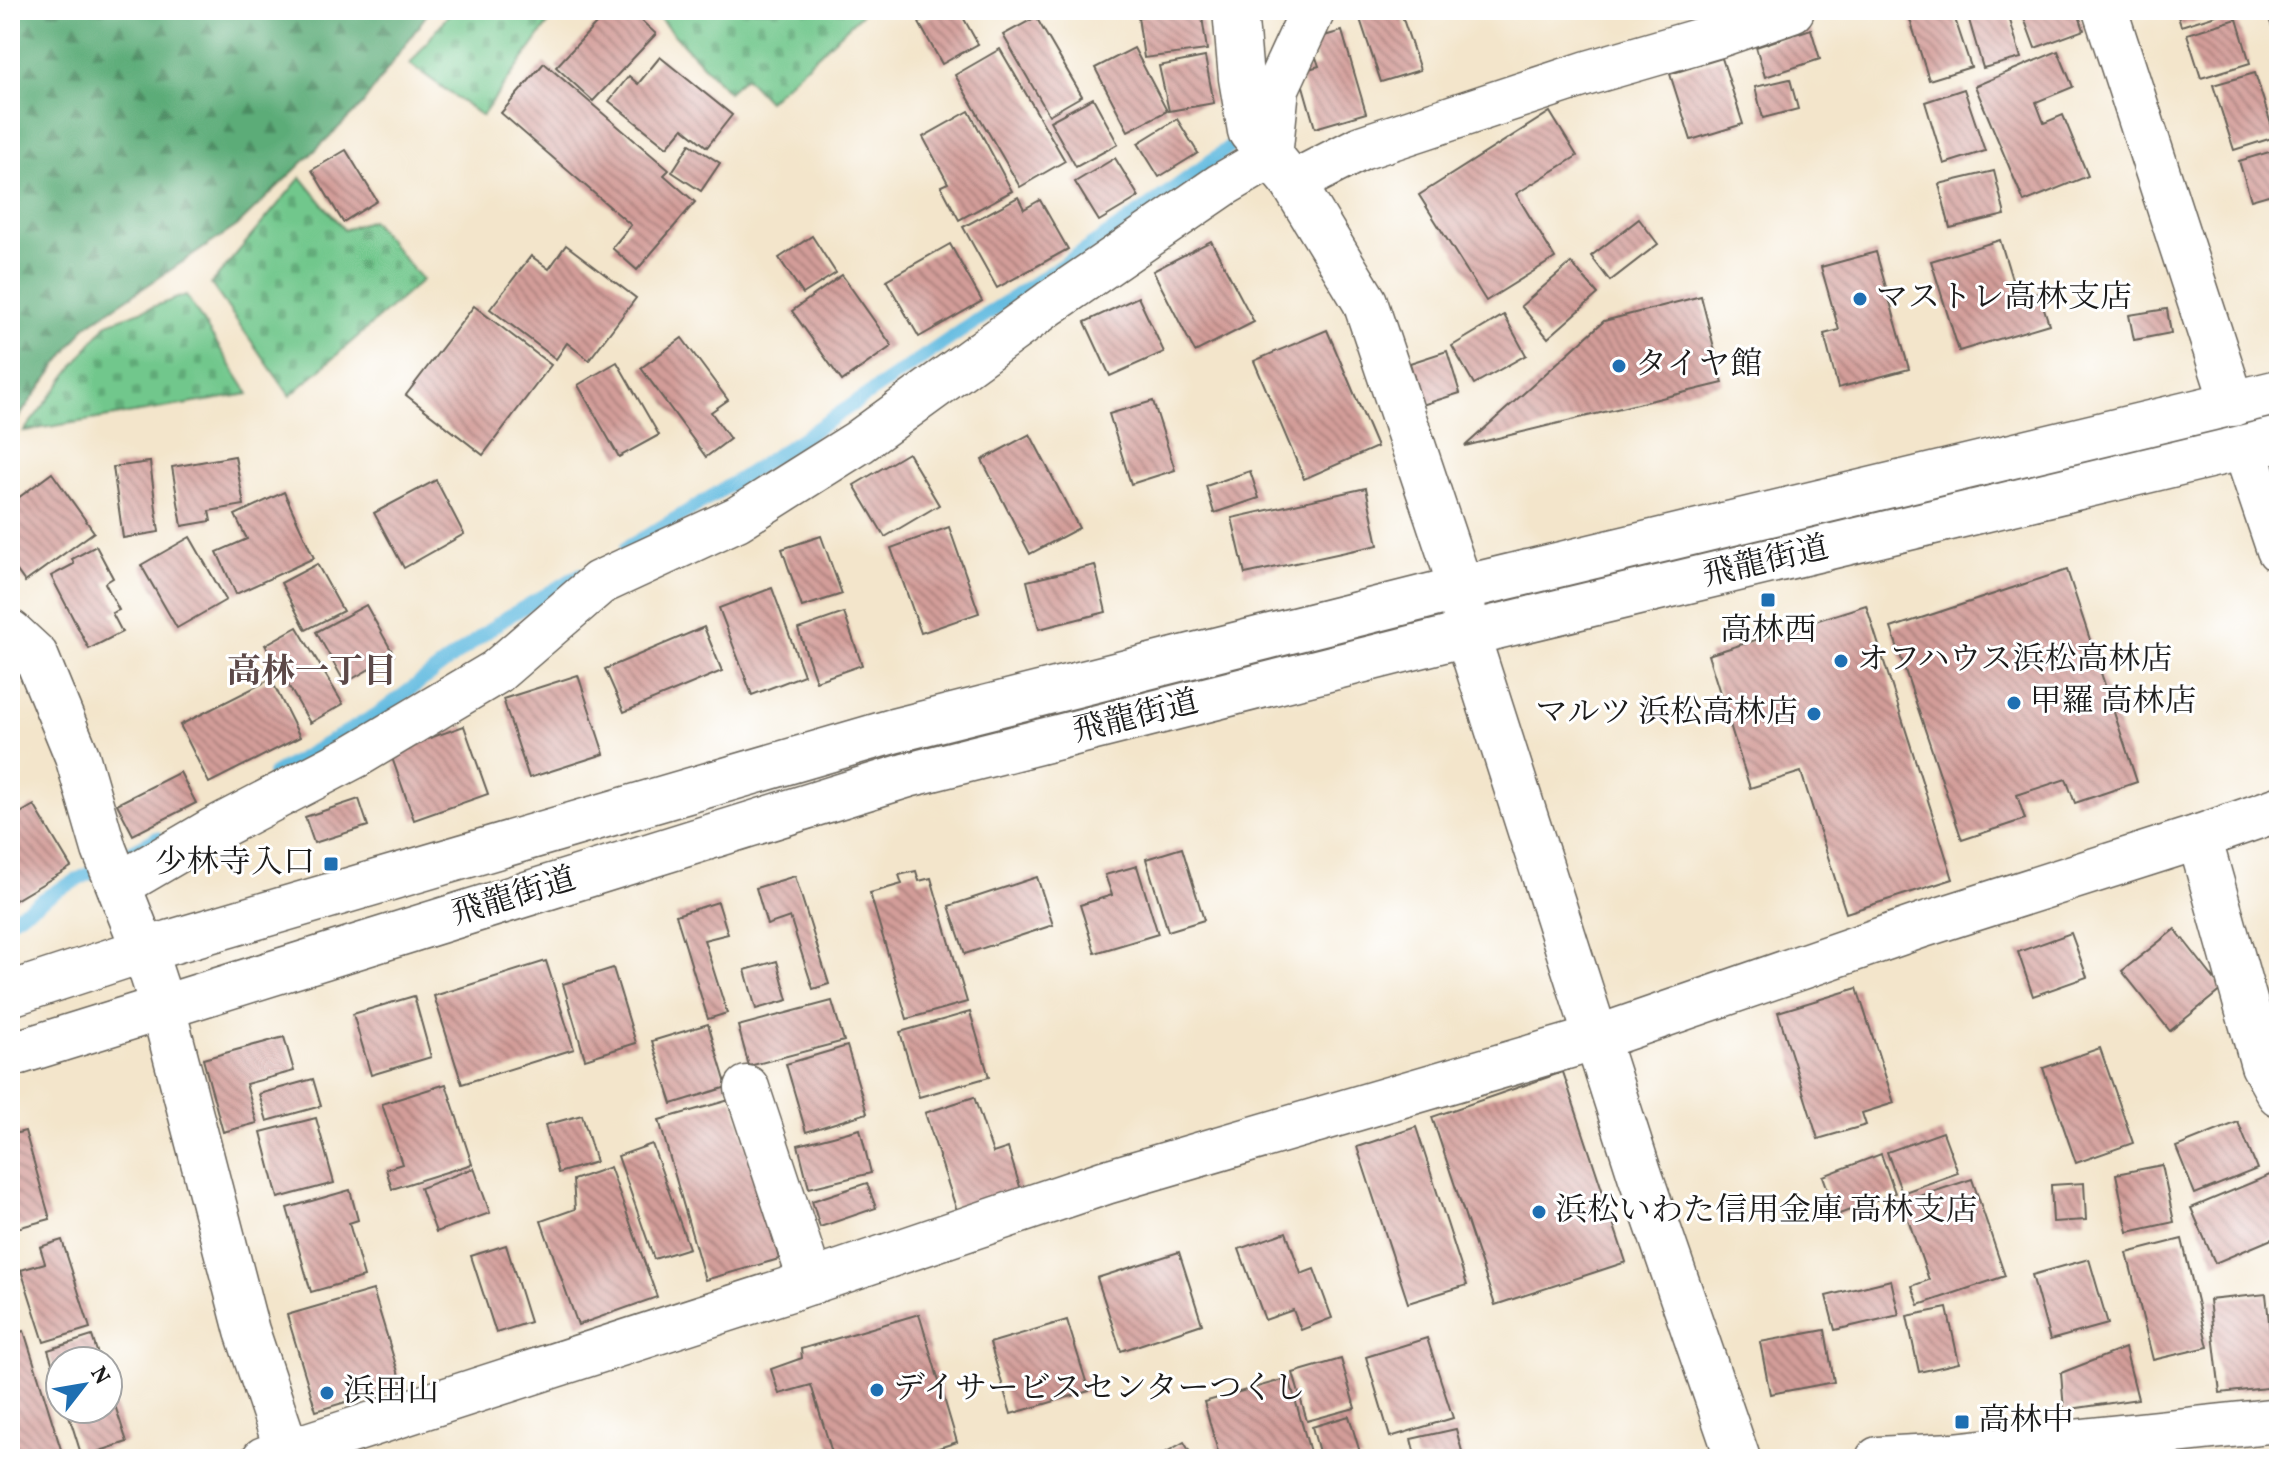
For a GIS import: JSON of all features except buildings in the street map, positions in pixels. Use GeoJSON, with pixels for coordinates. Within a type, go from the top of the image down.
{"type":"FeatureCollection","features":[{"type":"Feature","properties":{"kind":"main road"},"geometry":{"type":"LineString","coordinates":[[1235,10],[1241,78],[1271,157],[1365,302],[1461,588],[1467,634],[1640,1175],[1738,1459]]}},
{"type":"Feature","properties":{"kind":"main road"},"geometry":{"type":"LineString","coordinates":[[1271,157],[1277,88],[1313,10]]}},
{"type":"Feature","properties":{"kind":"main road"},"geometry":{"type":"LineString","coordinates":[[112,869],[213,830],[355,756],[496,672],[599,583],[737,519],[762,504],[859,442],[1050,303],[1222,185],[1271,157],[1361,148],[1792,10]]}},
{"type":"Feature","properties":{"kind":"main road"},"geometry":{"type":"LineString","coordinates":[[2105,10],[2233,404]]}},
{"type":"Feature","properties":{"kind":"main road","name":"飛龍街道"},"geometry":{"type":"LineString","coordinates":[[10,994],[144,950],[893,731],[1461,588],[2279,392]]}},
{"type":"Feature","properties":{"kind":"main road"},"geometry":{"type":"LineString","coordinates":[[2262,444],[2279,550]]}},
{"type":"Feature","properties":{"kind":"main road","name":"飛龍街道"},"geometry":{"type":"LineString","coordinates":[[10,1055],[908,775],[1467,634],[2262,444]]}},
{"type":"Feature","properties":{"kind":"main road"},"geometry":{"type":"LineString","coordinates":[[10,632],[36,656],[77,756],[112,869],[144,950],[163,1008],[281,1456],[1106,1182],[1597,1038],[1923,925],[2279,809]]}},
{"type":"Feature","properties":{"kind":"main road"},"geometry":{"type":"LineString","coordinates":[[2199,837],[2263,1065],[2279,1094]]}},
{"type":"Feature","properties":{"kind":"main road"},"geometry":{"type":"LineString","coordinates":[[747,1088],[811,1282]]}},
{"type":"Feature","properties":{"kind":"main road"},"geometry":{"type":"LineString","coordinates":[[1878,1459],[2165,1446],[2279,1420]]}},
{"type":"Feature","properties":{"kind":"green space"},"geometry":{"type":"Polygon","coordinates":[[[10,10],[430,10],[362,105],[237,226],[86,326],[14,423],[10,422],[10,10]]]}},
{"type":"Feature","properties":{"kind":"green space"},"geometry":{"type":"Polygon","coordinates":[[[452,10],[558,10],[482,116],[410,64],[452,10]]]}},
{"type":"Feature","properties":{"kind":"green space"},"geometry":{"type":"Polygon","coordinates":[[[651,10],[866,10],[768,101],[745,77],[728,92],[651,10]]]}},
{"type":"Feature","properties":{"kind":"green space"},"geometry":{"type":"Polygon","coordinates":[[[301,177],[344,230],[371,220],[422,280],[290,396],[211,284],[301,177]]]}},
{"type":"Feature","properties":{"kind":"green space"},"geometry":{"type":"Polygon","coordinates":[[[186,295],[249,394],[24,431],[107,323],[186,295]]]}},
{"type":"Feature","properties":{"kind":"waterway"},"geometry":{"type":"LineString","coordinates":[[626,548],[712,496],[1064,264],[1229,147]]}},
{"type":"Feature","properties":{"kind":"waterway"},"geometry":{"type":"LineString","coordinates":[[274,774],[379,713],[504,619],[581,574]]}},
{"type":"Feature","properties":{"kind":"waterway"},"geometry":{"type":"LineString","coordinates":[[10,920],[58,890],[157,838]]}},
{"type":"Feature","properties":{"kind":"place","name":"マストレ高林支店"},"geometry":{"type":"Point","coordinates":[1860,299]}},
{"type":"Feature","properties":{"kind":"place","name":"タイヤ館"},"geometry":{"type":"Point","coordinates":[1619,366]}},
{"type":"Feature","properties":{"kind":"place","name":"高林西"},"geometry":{"type":"Point","coordinates":[1768,600]}},
{"type":"Feature","properties":{"kind":"place","name":"オフハウス浜松高林店"},"geometry":{"type":"Point","coordinates":[1841,661]}},
{"type":"Feature","properties":{"kind":"place","name":"甲羅 高林店"},"geometry":{"type":"Point","coordinates":[2014,703]}},
{"type":"Feature","properties":{"kind":"place","name":"マルツ 浜松高林店"},"geometry":{"type":"Point","coordinates":[1814,714]}},
{"type":"Feature","properties":{"kind":"place","name":"少林寺入口"},"geometry":{"type":"Point","coordinates":[331,864]}},
{"type":"Feature","properties":{"kind":"place","name":"浜松いわた信用金庫 高林支店"},"geometry":{"type":"Point","coordinates":[1539,1212]}},
{"type":"Feature","properties":{"kind":"place","name":"デイサービスセンターつくし"},"geometry":{"type":"Point","coordinates":[877,1390]}},
{"type":"Feature","properties":{"kind":"place","name":"浜田山"},"geometry":{"type":"Point","coordinates":[327,1393]}},
{"type":"Feature","properties":{"kind":"place","name":"高林中"},"geometry":{"type":"Point","coordinates":[1962,1422]}},
{"type":"Feature","properties":{"kind":"district","name":"高林一丁目"},"geometry":{"type":"Point","coordinates":[312,673]}}]}
